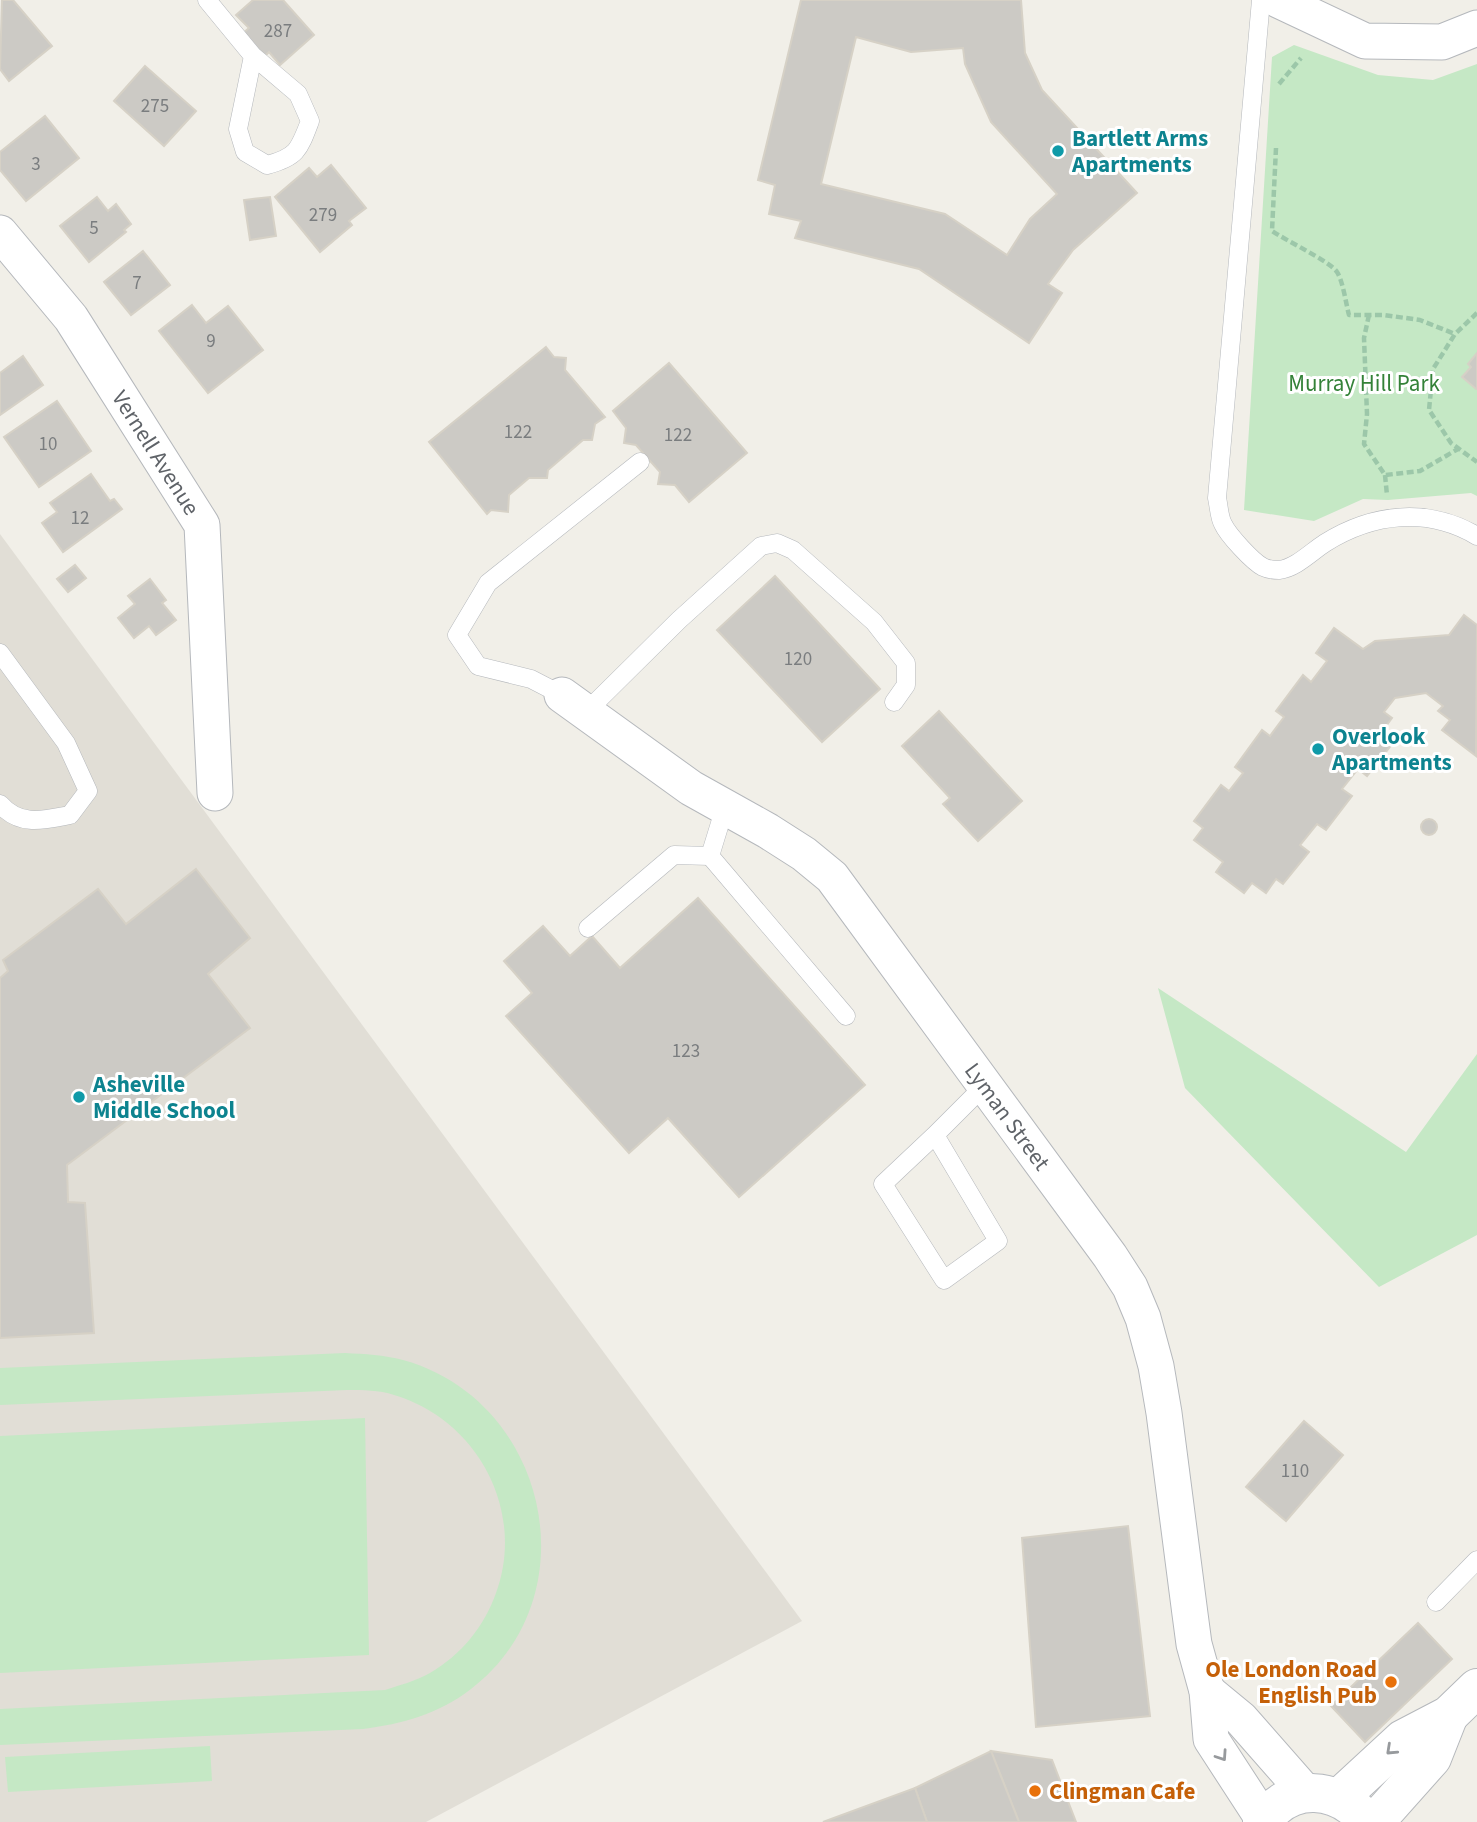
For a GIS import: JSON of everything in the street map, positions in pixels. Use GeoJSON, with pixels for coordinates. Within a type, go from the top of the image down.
{"type":"FeatureCollection","features":[{"type":"Feature","properties":{"kind":"street"},"geometry":{"type":"LineString","coordinates":[[1278,0],[1365,41],[1443,42],[1477,28]]}},
{"type":"Feature","properties":{"kind":"street","name":"Vernell Avenue"},"geometry":{"type":"LineString","coordinates":[[0,233],[71,318],[202,525],[215,793]]}},
{"type":"Feature","properties":{"kind":"street","name":"Lyman Street"},"geometry":{"type":"LineString","coordinates":[[574,703],[691,788],[804,853],[832,877],[986,1084],[1130,1287],[1143,1318],[1156,1366],[1193,1634],[1207,1691],[1211,1739],[1262,1821]]}},
{"type":"Feature","properties":{"kind":"street"},"geometry":{"type":"LineString","coordinates":[[1262,1821],[1275,1807],[1290,1798],[1323,1795],[1403,1739],[1450,1715],[1477,1688]]}},
{"type":"Feature","properties":{"kind":"street"},"geometry":{"type":"LineString","coordinates":[[1207,1691],[1323,1795],[1358,1809],[1368,1822]]}},
{"type":"Feature","properties":{"kind":"street"},"geometry":{"type":"LineString","coordinates":[[1375,1822],[1432,1758],[1450,1715]]}},
{"type":"Feature","properties":{"kind":"lane"},"geometry":{"type":"LineString","coordinates":[[207,0],[253,56],[298,94],[310,121],[302,143],[289,159],[267,165],[246,152],[238,129],[253,56]]}},
{"type":"Feature","properties":{"kind":"lane"},"geometry":{"type":"LineString","coordinates":[[1261,0],[1217,498],[1223,525],[1247,554],[1264,568],[1278,570],[1290,567],[1326,542],[1356,527],[1390,518],[1430,518],[1477,536]]}},
{"type":"Feature","properties":{"kind":"lane"},"geometry":{"type":"LineString","coordinates":[[640,461],[488,583],[457,635],[478,666],[531,679],[574,703],[761,546],[777,543],[793,550],[874,622],[906,663],[906,685],[894,702]]}},
{"type":"Feature","properties":{"kind":"lane"},"geometry":{"type":"LineString","coordinates":[[0,653],[66,743],[88,791],[70,815],[33,822],[5,810],[0,804]]}},
{"type":"Feature","properties":{"kind":"lane"},"geometry":{"type":"LineString","coordinates":[[710,856],[725,807]]}},
{"type":"Feature","properties":{"kind":"lane"},"geometry":{"type":"LineString","coordinates":[[588,928],[674,856],[710,856],[846,1016]]}},
{"type":"Feature","properties":{"kind":"lane"},"geometry":{"type":"LineString","coordinates":[[935,1135],[998,1241],[944,1279],[883,1184],[986,1084]]}},
{"type":"Feature","properties":{"kind":"lane"},"geometry":{"type":"LineString","coordinates":[[1436,1602],[1477,1560]]}},
{"type":"Feature","properties":{"kind":"path"},"geometry":{"type":"LineString","coordinates":[[1278,97],[1279,83],[1301,58]]}},
{"type":"Feature","properties":{"kind":"path"},"geometry":{"type":"LineString","coordinates":[[1276,137],[1272,231],[1337,271],[1349,315],[1420,320],[1455,334]]}},
{"type":"Feature","properties":{"kind":"path"},"geometry":{"type":"LineString","coordinates":[[1477,313],[1455,334],[1433,369],[1429,410],[1451,443],[1477,462]]}},
{"type":"Feature","properties":{"kind":"path"},"geometry":{"type":"LineString","coordinates":[[1369,315],[1364,338],[1367,414],[1364,444],[1385,475],[1388,500]]}},
{"type":"Feature","properties":{"kind":"path"},"geometry":{"type":"LineString","coordinates":[[1385,475],[1420,471],[1458,449]]}},
{"type":"Feature","properties":{"kind":"shaded area"},"geometry":{"type":"Polygon","coordinates":[[[0,534],[802,1621],[426,1822],[0,1822],[0,534]]]}},
{"type":"Feature","properties":{"kind":"green space","name":"Murray Hill Park"},"geometry":{"type":"Polygon","coordinates":[[[1294,45],[1378,75],[1433,80],[1477,64],[1477,496],[1471,493],[1388,500],[1363,499],[1314,521],[1244,510],[1272,57],[1294,45]]]}},
{"type":"Feature","properties":{"kind":"green space"},"geometry":{"type":"Polygon","coordinates":[[[1158,988],[1406,1152],[1477,1054],[1477,1235],[1379,1287],[1185,1088],[1158,988]]]}},
{"type":"Feature","properties":{"kind":"green space"},"geometry":{"type":"Polygon","coordinates":[[[345,1353],[403,1360],[453,1382],[492,1415],[520,1457],[537,1505],[541,1555],[532,1604],[509,1650],[459,1698],[420,1716],[378,1727],[0,1745],[0,1709],[385,1690],[430,1673],[452,1658],[470,1639],[485,1617],[496,1593],[504,1562],[505,1531],[499,1501],[488,1473],[471,1447],[450,1425],[424,1407],[388,1393],[353,1390],[0,1405],[0,1368],[345,1353]]]}},
{"type":"Feature","properties":{"kind":"green space"},"geometry":{"type":"Polygon","coordinates":[[[365,1418],[369,1655],[0,1673],[0,1436],[365,1418]]]}},
{"type":"Feature","properties":{"kind":"green space"},"geometry":{"type":"Polygon","coordinates":[[[210,1746],[212,1781],[8,1792],[5,1757],[210,1746]]]}},
{"type":"Feature","properties":{"kind":"building"},"geometry":{"type":"Polygon","coordinates":[[[2,0],[13,0],[52,46],[9,81],[0,69],[2,0]]]}},
{"type":"Feature","properties":{"kind":"building"},"geometry":{"type":"Polygon","coordinates":[[[253,0],[283,0],[314,35],[280,65],[269,52],[264,57],[243,33],[249,28],[236,15],[253,0]]]}},
{"type":"Feature","properties":{"kind":"building","name":"Bartlett Arms Apartments"},"geometry":{"type":"Polygon","coordinates":[[[801,0],[1021,0],[1025,53],[1042,90],[1137,193],[1073,250],[1048,284],[1062,293],[1029,343],[919,269],[795,238],[801,221],[769,214],[775,185],[758,180],[801,0]],[[856,37],[821,184],[945,214],[1007,255],[1030,219],[1057,194],[991,122],[965,64],[963,48],[911,52],[856,37]]]}},
{"type":"Feature","properties":{"kind":"building"},"geometry":{"type":"Polygon","coordinates":[[[145,66],[196,111],[164,146],[114,101],[145,66]]]}},
{"type":"Feature","properties":{"kind":"building"},"geometry":{"type":"Polygon","coordinates":[[[45,116],[79,158],[26,201],[0,170],[0,152],[45,116]]]}},
{"type":"Feature","properties":{"kind":"building"},"geometry":{"type":"Polygon","coordinates":[[[331,165],[366,208],[349,221],[352,225],[320,252],[275,197],[309,168],[317,177],[331,165]]]}},
{"type":"Feature","properties":{"kind":"building"},"geometry":{"type":"Polygon","coordinates":[[[97,197],[108,211],[116,204],[131,224],[124,230],[126,232],[89,262],[60,226],[97,197]]]}},
{"type":"Feature","properties":{"kind":"building"},"geometry":{"type":"Polygon","coordinates":[[[270,197],[276,236],[250,240],[244,200],[270,197]]]}},
{"type":"Feature","properties":{"kind":"building"},"geometry":{"type":"Polygon","coordinates":[[[143,251],[170,285],[131,315],[104,282],[143,251]]]}},
{"type":"Feature","properties":{"kind":"building"},"geometry":{"type":"Polygon","coordinates":[[[192,305],[206,323],[228,306],[263,350],[208,393],[159,331],[192,305]]]}},
{"type":"Feature","properties":{"kind":"building"},"geometry":{"type":"Polygon","coordinates":[[[546,347],[554,357],[566,358],[565,370],[605,417],[595,424],[592,440],[583,440],[548,470],[547,478],[529,478],[509,495],[508,512],[491,510],[487,514],[429,442],[546,347]]]}},
{"type":"Feature","properties":{"kind":"building"},"geometry":{"type":"Polygon","coordinates":[[[1477,353],[1476,389],[1462,377],[1471,367],[1468,364],[1477,353]]]}},
{"type":"Feature","properties":{"kind":"building"},"geometry":{"type":"Polygon","coordinates":[[[23,356],[43,385],[0,415],[0,373],[23,356]]]}},
{"type":"Feature","properties":{"kind":"building"},"geometry":{"type":"Polygon","coordinates":[[[669,363],[747,453],[689,502],[675,485],[658,484],[660,472],[636,445],[624,443],[626,428],[613,411],[669,363]]]}},
{"type":"Feature","properties":{"kind":"building"},"geometry":{"type":"Polygon","coordinates":[[[57,401],[91,451],[39,487],[4,437],[57,401]]]}},
{"type":"Feature","properties":{"kind":"building"},"geometry":{"type":"Polygon","coordinates":[[[91,474],[110,501],[114,499],[122,509],[63,552],[42,523],[57,512],[50,503],[91,474]]]}},
{"type":"Feature","properties":{"kind":"building"},"geometry":{"type":"Polygon","coordinates":[[[75,565],[86,578],[68,592],[57,579],[75,565]]]}},
{"type":"Feature","properties":{"kind":"building"},"geometry":{"type":"Polygon","coordinates":[[[775,576],[880,689],[822,742],[717,630],[775,576]]]}},
{"type":"Feature","properties":{"kind":"building"},"geometry":{"type":"Polygon","coordinates":[[[150,579],[166,600],[162,603],[176,620],[156,635],[149,626],[134,638],[118,618],[135,604],[128,596],[150,579]]]}},
{"type":"Feature","properties":{"kind":"building","name":"Overlook Apartments"},"geometry":{"type":"Polygon","coordinates":[[[1464,615],[1477,625],[1476,756],[1442,730],[1450,720],[1438,711],[1443,706],[1426,693],[1395,698],[1384,712],[1392,718],[1381,733],[1393,743],[1367,776],[1358,769],[1342,789],[1352,796],[1326,830],[1317,824],[1300,845],[1309,852],[1283,884],[1276,879],[1266,893],[1252,883],[1244,893],[1216,872],[1223,862],[1194,840],[1203,828],[1194,821],[1221,785],[1229,791],[1243,773],[1235,767],[1262,730],[1270,736],[1284,717],[1276,711],[1303,675],[1311,682],[1327,661],[1316,653],[1334,628],[1363,649],[1375,641],[1449,635],[1464,615]]]}},
{"type":"Feature","properties":{"kind":"building"},"geometry":{"type":"Polygon","coordinates":[[[939,711],[1022,801],[978,841],[943,804],[950,798],[902,746],[939,711]]]}},
{"type":"Feature","properties":{"kind":"building"},"geometry":{"type":"Polygon","coordinates":[[[1426,819],[1432,819],[1437,827],[1435,833],[1426,835],[1421,830],[1421,824],[1426,819]]]}},
{"type":"Feature","properties":{"kind":"building","name":"Asheville Middle School"},"geometry":{"type":"Polygon","coordinates":[[[196,869],[250,938],[208,974],[250,1028],[67,1165],[68,1202],[85,1203],[94,1333],[0,1338],[0,978],[8,971],[3,960],[98,889],[126,924],[196,869]]]}},
{"type":"Feature","properties":{"kind":"building"},"geometry":{"type":"Polygon","coordinates":[[[698,898],[865,1085],[739,1197],[668,1118],[629,1153],[506,1016],[532,993],[504,961],[543,926],[570,956],[592,936],[620,968],[698,898]]]}},
{"type":"Feature","properties":{"kind":"building"},"geometry":{"type":"Polygon","coordinates":[[[1304,1421],[1343,1455],[1286,1521],[1246,1487],[1304,1421]]]}},
{"type":"Feature","properties":{"kind":"building"},"geometry":{"type":"Polygon","coordinates":[[[1128,1526],[1150,1716],[1036,1727],[1022,1538],[1128,1526]]]}},
{"type":"Feature","properties":{"kind":"building","name":"Ole London Road English Pub"},"geometry":{"type":"Polygon","coordinates":[[[1418,1623],[1452,1659],[1365,1742],[1331,1706],[1418,1623]]]}},
{"type":"Feature","properties":{"kind":"building","name":"Clingman Cafe"},"geometry":{"type":"Polygon","coordinates":[[[991,1751],[1052,1760],[1076,1822],[1019,1822],[991,1751]]]}},
{"type":"Feature","properties":{"kind":"building"},"geometry":{"type":"Polygon","coordinates":[[[991,1751],[1019,1822],[927,1822],[915,1788],[991,1751]]]}},
{"type":"Feature","properties":{"kind":"building"},"geometry":{"type":"Polygon","coordinates":[[[915,1788],[927,1822],[823,1822],[915,1788]]]}},
{"type":"Feature","properties":{"kind":"place","name":"Bartlett Arms Apartments"},"geometry":{"type":"Point","coordinates":[1058,151]}},
{"type":"Feature","properties":{"kind":"place","name":"Overlook Apartments"},"geometry":{"type":"Point","coordinates":[1318,749]}},
{"type":"Feature","properties":{"kind":"place","name":"Asheville Middle School"},"geometry":{"type":"Point","coordinates":[79,1097]}},
{"type":"Feature","properties":{"kind":"place","name":"Ole London Road English Pub"},"geometry":{"type":"Point","coordinates":[1391,1682]}},
{"type":"Feature","properties":{"kind":"place","name":"Clingman Cafe"},"geometry":{"type":"Point","coordinates":[1035,1791]}}]}
